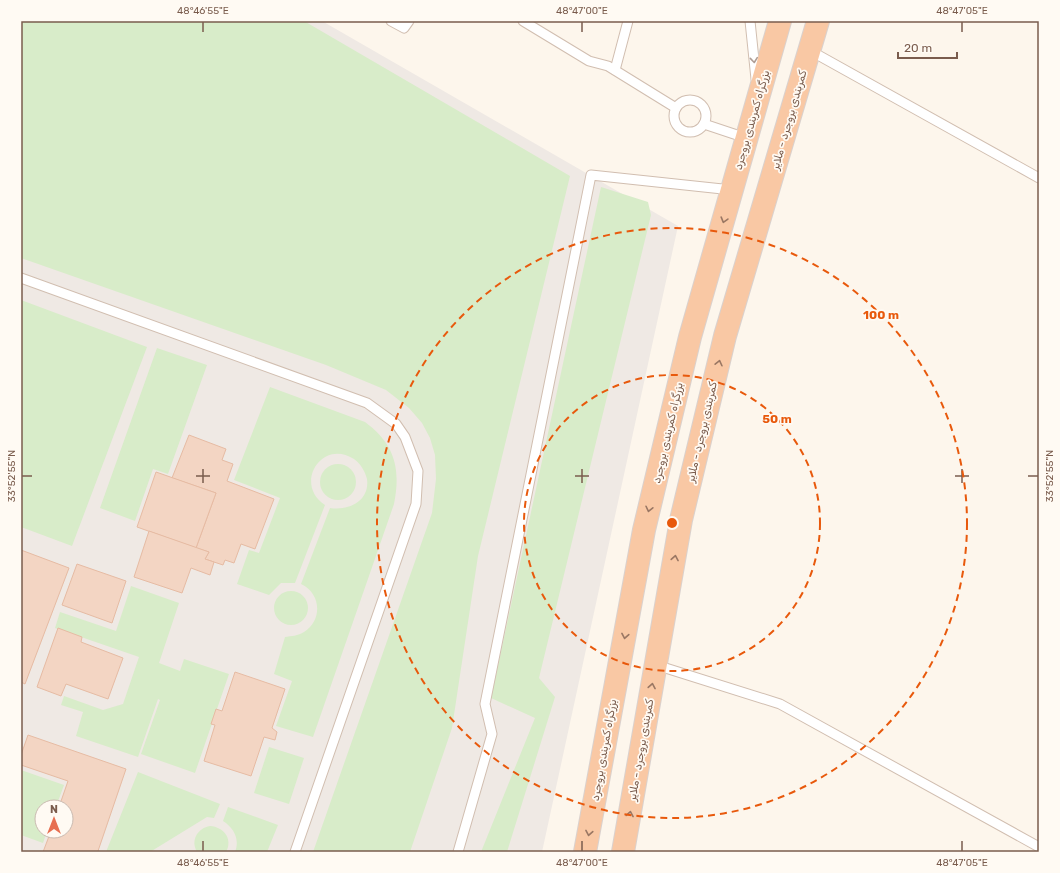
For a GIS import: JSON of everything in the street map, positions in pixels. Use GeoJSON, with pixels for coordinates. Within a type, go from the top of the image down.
{"type":"FeatureCollection","features":[{"type":"Feature","properties":{"kind":"highway","name":"بزرگراه کمربندی بروجرد"},"geometry":{"type":"LineString","coordinates":[[585,852],[644,530],[690,337],[780,21]]}},
{"type":"Feature","properties":{"kind":"highway","name":"کمربندی بروجرد - ملایر"},"geometry":{"type":"LineString","coordinates":[[623,852],[681,520],[725,336],[818,21]]}},
{"type":"Feature","properties":{"kind":"lane"},"geometry":{"type":"LineString","coordinates":[[391,21],[404,28],[409,21]]}},
{"type":"Feature","properties":{"kind":"lane"},"geometry":{"type":"LineString","coordinates":[[523,21],[589,61],[608,66],[676,108]]}},
{"type":"Feature","properties":{"kind":"lane"},"geometry":{"type":"LineString","coordinates":[[615,70],[628,21]]}},
{"type":"Feature","properties":{"kind":"lane"},"geometry":{"type":"LineString","coordinates":[[750,21],[758,98]]}},
{"type":"Feature","properties":{"kind":"lane"},"geometry":{"type":"LineString","coordinates":[[809,50],[1039,178]]}},
{"type":"Feature","properties":{"kind":"lane"},"geometry":{"type":"LineString","coordinates":[[688,100],[698,102],[706,110],[704,124],[695,131],[684,131],[676,124],[674,119],[676,108],[683,101],[688,100]]}},
{"type":"Feature","properties":{"kind":"lane"},"geometry":{"type":"LineString","coordinates":[[704,124],[747,139]]}},
{"type":"Feature","properties":{"kind":"lane"},"geometry":{"type":"LineString","coordinates":[[458,852],[492,734],[485,704],[591,175],[732,190]]}},
{"type":"Feature","properties":{"kind":"lane"},"geometry":{"type":"LineString","coordinates":[[21,278],[367,403],[396,424],[405,437],[418,471],[416,504],[295,852]]}},
{"type":"Feature","properties":{"kind":"lane"},"geometry":{"type":"LineString","coordinates":[[656,665],[780,704],[1039,847]]}},
{"type":"Feature","properties":{"kind":"shaded area"},"geometry":{"type":"Polygon","coordinates":[[[21,21],[322,21],[678,226],[542,852],[21,852],[21,21]]]}},
{"type":"Feature","properties":{"kind":"green space"},"geometry":{"type":"Polygon","coordinates":[[[21,21],[304,21],[570,176],[478,556],[452,728],[410,852],[313,852],[432,513],[436,479],[435,455],[430,438],[422,423],[409,408],[386,390],[326,365],[21,258],[21,21]]]}},
{"type":"Feature","properties":{"kind":"green space"},"geometry":{"type":"Polygon","coordinates":[[[601,187],[648,202],[651,215],[539,678],[555,697],[507,852],[481,852],[535,718],[491,698],[601,187]]]}},
{"type":"Feature","properties":{"kind":"green space"},"geometry":{"type":"Polygon","coordinates":[[[21,300],[147,347],[72,546],[21,527],[21,300]]]}},
{"type":"Feature","properties":{"kind":"green space"},"geometry":{"type":"Polygon","coordinates":[[[157,348],[207,365],[168,474],[153,469],[135,521],[100,508],[157,348]]]}},
{"type":"Feature","properties":{"kind":"green space"},"geometry":{"type":"Polygon","coordinates":[[[270,387],[365,422],[383,439],[389,448],[396,468],[397,480],[394,504],[313,737],[276,726],[292,681],[274,674],[285,637],[304,632],[310,627],[317,614],[316,600],[313,594],[308,588],[301,584],[330,508],[344,508],[357,503],[362,499],[365,493],[367,479],[362,468],[354,459],[342,454],[331,454],[322,459],[316,466],[312,476],[312,486],[316,496],[325,505],[295,583],[281,583],[269,595],[237,584],[249,550],[259,553],[280,498],[234,480],[270,387]]]}},
{"type":"Feature","properties":{"kind":"green space"},"geometry":{"type":"Polygon","coordinates":[[[338,464],[351,469],[356,482],[351,495],[338,500],[325,495],[320,482],[325,469],[338,464]]]}},
{"type":"Feature","properties":{"kind":"green space"},"geometry":{"type":"Polygon","coordinates":[[[131,586],[179,603],[159,663],[180,671],[184,659],[229,674],[195,773],[141,754],[160,700],[158,699],[138,757],[76,736],[83,712],[61,705],[64,696],[103,710],[123,704],[139,657],[55,628],[60,612],[116,631],[131,586]]]}},
{"type":"Feature","properties":{"kind":"green space"},"geometry":{"type":"Polygon","coordinates":[[[294,591],[303,596],[307,601],[307,615],[303,620],[298,624],[288,625],[284,624],[275,615],[274,605],[275,601],[284,592],[294,591]]]}},
{"type":"Feature","properties":{"kind":"green space"},"geometry":{"type":"Polygon","coordinates":[[[269,747],[304,758],[289,804],[254,793],[269,747]]]}},
{"type":"Feature","properties":{"kind":"green space"},"geometry":{"type":"Polygon","coordinates":[[[21,770],[64,785],[59,799],[34,799],[34,839],[44,839],[43,843],[21,835],[21,770]]]}},
{"type":"Feature","properties":{"kind":"green space"},"geometry":{"type":"Polygon","coordinates":[[[138,772],[220,804],[214,818],[207,817],[150,852],[106,852],[138,772]]]}},
{"type":"Feature","properties":{"kind":"green space"},"geometry":{"type":"Polygon","coordinates":[[[228,807],[278,825],[267,852],[235,852],[237,843],[235,834],[233,830],[223,821],[228,807]]]}},
{"type":"Feature","properties":{"kind":"green space"},"geometry":{"type":"Polygon","coordinates":[[[210,826],[223,831],[226,834],[228,838],[228,847],[226,852],[197,852],[194,843],[196,835],[202,829],[210,826]]]}},
{"type":"Feature","properties":{"kind":"building"},"geometry":{"type":"Polygon","coordinates":[[[189,435],[226,449],[222,460],[233,464],[227,481],[274,499],[255,549],[241,544],[234,563],[225,560],[223,565],[205,559],[209,552],[196,548],[216,493],[172,478],[189,435]]]}},
{"type":"Feature","properties":{"kind":"building"},"geometry":{"type":"Polygon","coordinates":[[[156,472],[216,493],[196,548],[137,527],[156,472]]]}},
{"type":"Feature","properties":{"kind":"building"},"geometry":{"type":"Polygon","coordinates":[[[149,531],[209,552],[205,559],[214,562],[210,575],[191,568],[182,593],[134,577],[149,531]]]}},
{"type":"Feature","properties":{"kind":"building"},"geometry":{"type":"Polygon","coordinates":[[[21,550],[69,568],[25,684],[21,682],[21,550]]]}},
{"type":"Feature","properties":{"kind":"building"},"geometry":{"type":"Polygon","coordinates":[[[77,564],[126,581],[112,623],[62,605],[77,564]]]}},
{"type":"Feature","properties":{"kind":"building"},"geometry":{"type":"Polygon","coordinates":[[[58,628],[82,637],[81,642],[123,658],[108,699],[66,684],[61,696],[37,687],[58,628]]]}},
{"type":"Feature","properties":{"kind":"building"},"geometry":{"type":"Polygon","coordinates":[[[235,672],[285,689],[272,728],[277,732],[275,740],[264,737],[251,776],[204,761],[215,725],[211,724],[216,709],[222,711],[235,672]]]}},
{"type":"Feature","properties":{"kind":"building"},"geometry":{"type":"Polygon","coordinates":[[[28,735],[126,769],[98,851],[102,852],[43,852],[48,839],[74,839],[74,799],[62,799],[68,781],[21,765],[21,755],[28,735]]]}}]}
